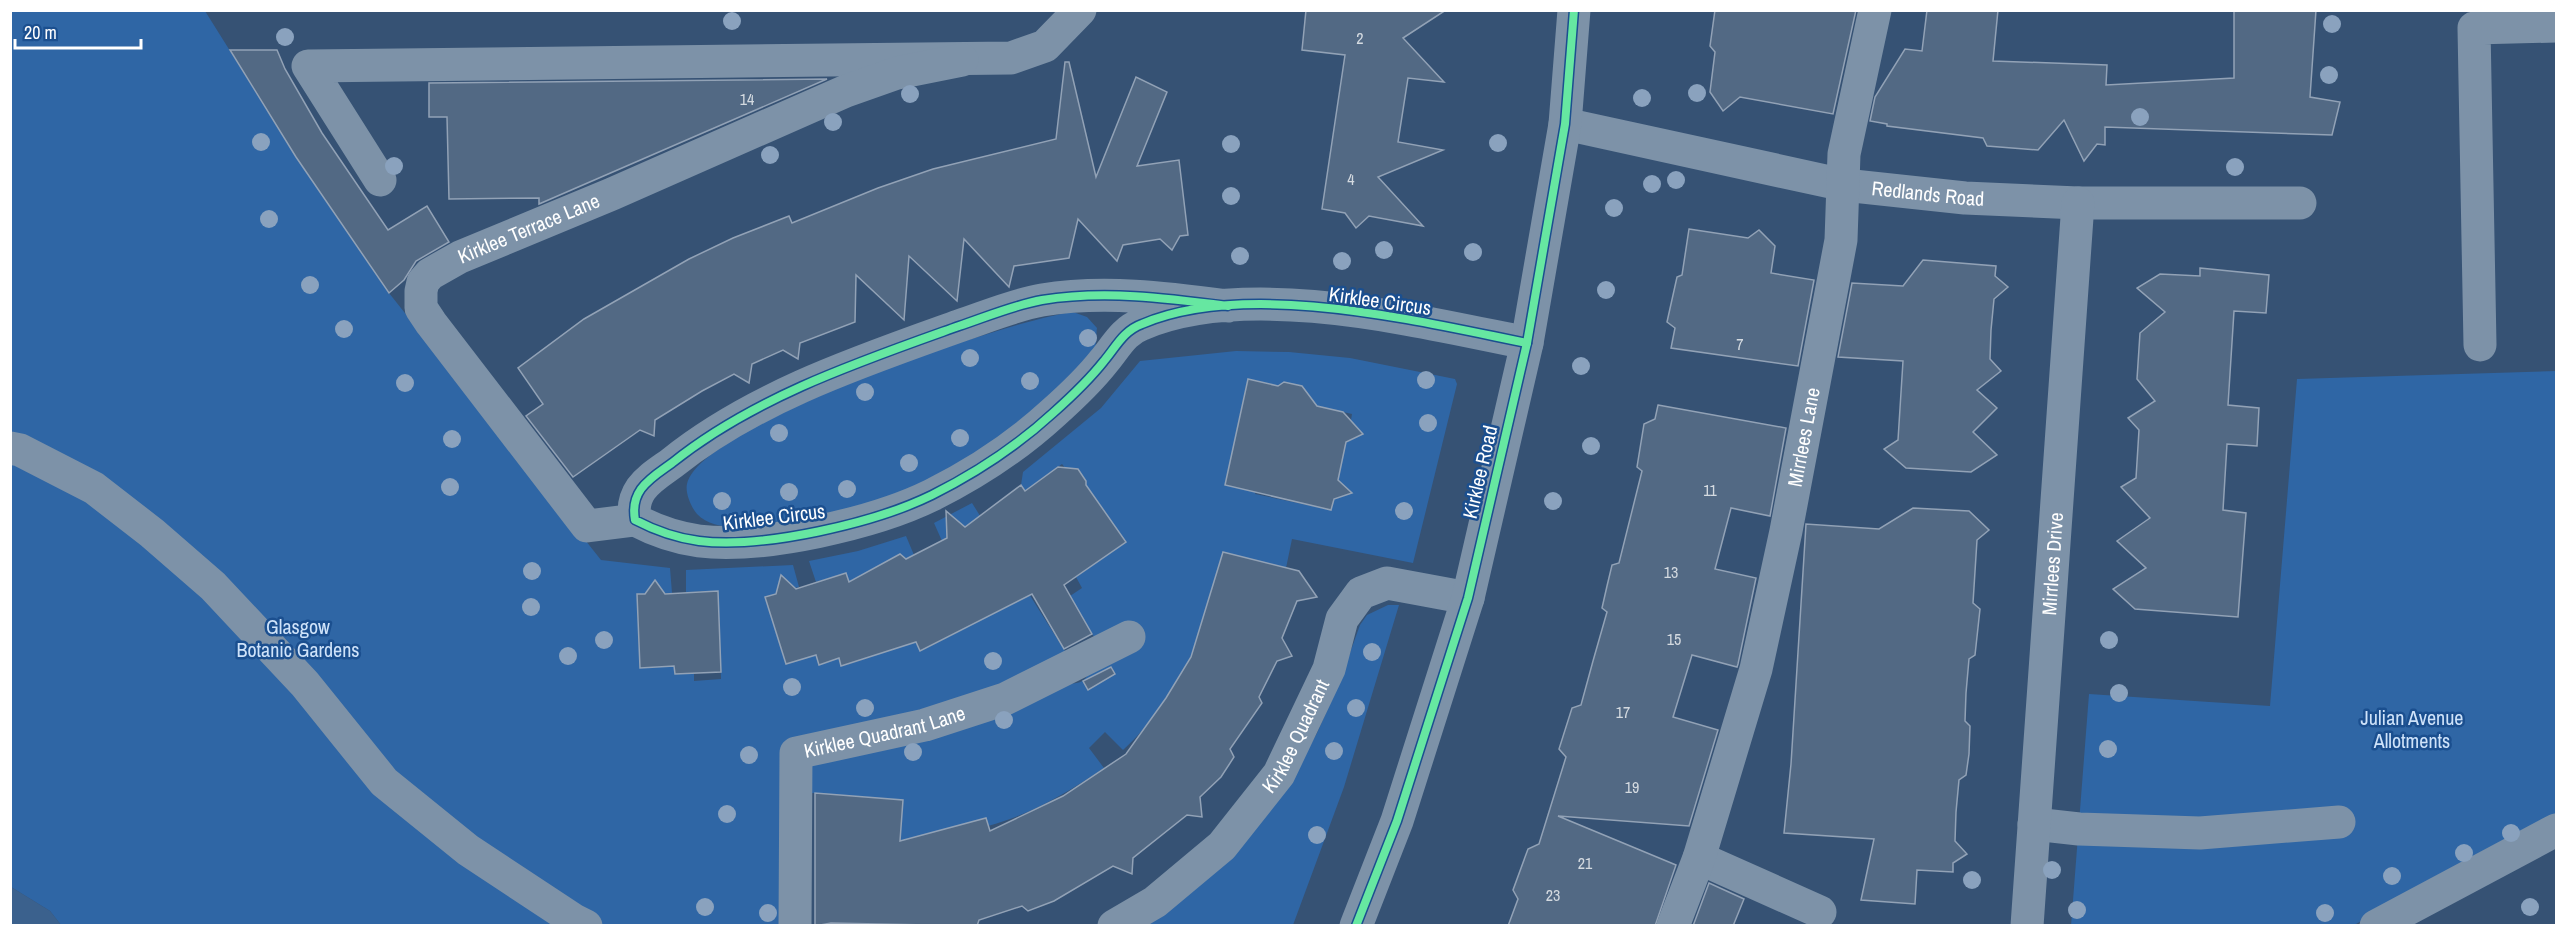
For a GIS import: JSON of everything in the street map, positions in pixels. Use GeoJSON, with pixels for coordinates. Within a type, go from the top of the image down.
{"type":"FeatureCollection","features":[{"type":"Feature","properties":{"kind":"street","name":"Kirklee Terrace Lane"},"geometry":{"type":"LineString","coordinates":[[380,180],[308,66],[1011,58],[1031,53],[1057,36],[1080,10]]}},
{"type":"Feature","properties":{"kind":"street","name":"Kirklee Road"},"geometry":{"type":"LineString","coordinates":[[1356,926],[1397,821],[1468,598],[1527,343],[1565,124],[1574,10]]}},
{"type":"Feature","properties":{"kind":"street","name":"Mirrlees Lane"},"geometry":{"type":"LineString","coordinates":[[1673,926],[1699,858],[1756,669],[1786,531],[1841,240],[1844,154],[1875,10]]}},
{"type":"Feature","properties":{"kind":"street"},"geometry":{"type":"LineString","coordinates":[[2480,345],[2474,28],[2556,26]]}},
{"type":"Feature","properties":{"kind":"street","name":"Kirklee Terrace Lane"},"geometry":{"type":"LineString","coordinates":[[635,520],[587,526],[431,323],[422,308],[423,282],[430,274],[460,257],[612,194],[846,91],[897,73],[962,60]]}},
{"type":"Feature","properties":{"kind":"street","name":"Redlands Road"},"geometry":{"type":"LineString","coordinates":[[1565,124],[1844,185],[1965,198],[2078,203],[2300,203]]}},
{"type":"Feature","properties":{"kind":"street","name":"Mirrlees Drive"},"geometry":{"type":"LineString","coordinates":[[2026,926],[2078,203]]}},
{"type":"Feature","properties":{"kind":"street","name":"Kirklee Circus"},"geometry":{"type":"LineString","coordinates":[[1228,306],[1148,296],[1088,296],[1041,300],[926,338],[788,394],[692,446],[639,491],[635,502],[635,520],[653,530],[674,537],[702,541],[739,541],[817,530],[897,509],[961,480],[1029,434],[1084,384],[1130,330],[1173,314],[1228,306],[1291,305],[1381,315],[1527,343]]}},
{"type":"Feature","properties":{"kind":"street"},"geometry":{"type":"LineString","coordinates":[[10,448],[20,450],[94,488],[152,533],[213,586],[297,675],[384,782],[468,850],[586,926]]}},
{"type":"Feature","properties":{"kind":"street","name":"Kirklee Quadrant"},"geometry":{"type":"LineString","coordinates":[[1114,926],[1155,902],[1222,846],[1278,774],[1329,669],[1342,619],[1361,592],[1387,583],[1468,598]]}},
{"type":"Feature","properties":{"kind":"street","name":"Kirklee Quadrant Lane"},"geometry":{"type":"LineString","coordinates":[[795,926],[796,753],[925,726],[1005,699],[1129,637]]}},
{"type":"Feature","properties":{"kind":"street"},"geometry":{"type":"LineString","coordinates":[[2034,824],[2079,829],[2200,833],[2339,822]]}},
{"type":"Feature","properties":{"kind":"street"},"geometry":{"type":"LineString","coordinates":[[2376,926],[2556,830]]}},
{"type":"Feature","properties":{"kind":"street"},"geometry":{"type":"LineString","coordinates":[[1699,858],[1820,912]]}},
{"type":"Feature","properties":{"kind":"green space","name":"Glasgow Botanic Gardens"},"geometry":{"type":"Polygon","coordinates":[[[11,11],[205,11],[293,151],[389,293],[601,560],[670,568],[672,593],[637,595],[640,668],[674,666],[675,674],[694,674],[694,681],[721,679],[718,591],[686,592],[686,570],[793,565],[799,587],[795,588],[790,583],[778,587],[776,594],[766,597],[786,664],[816,655],[819,665],[839,658],[842,666],[871,657],[846,573],[816,582],[809,561],[858,551],[906,536],[914,555],[907,559],[900,555],[881,573],[921,651],[1012,604],[967,528],[961,524],[942,541],[934,523],[972,503],[1068,656],[935,710],[783,743],[786,925],[61,925],[50,911],[11,887],[11,11]]]}},
{"type":"Feature","properties":{"kind":"green space"},"geometry":{"type":"Polygon","coordinates":[[[1073,312],[1087,317],[1097,328],[1096,345],[1092,352],[1064,383],[1025,419],[960,466],[937,478],[898,495],[844,511],[806,519],[751,526],[731,527],[712,524],[697,514],[691,504],[687,484],[705,460],[744,433],[798,405],[927,354],[1039,319],[1073,312]]]}},
{"type":"Feature","properties":{"kind":"green space"},"geometry":{"type":"Polygon","coordinates":[[[1236,351],[1289,352],[1350,358],[1455,379],[1457,384],[1413,563],[1292,539],[1286,568],[1207,606],[1198,638],[1185,669],[1170,694],[1143,730],[1123,750],[1105,732],[1089,748],[1104,768],[1049,802],[1019,815],[988,826],[986,818],[949,828],[921,843],[895,840],[901,827],[903,800],[812,793],[806,855],[809,766],[1069,683],[1080,682],[1086,678],[1090,668],[1144,641],[1136,622],[1097,642],[1070,596],[1082,588],[1076,577],[1126,542],[1085,489],[1086,481],[1078,469],[1067,470],[1062,464],[1025,491],[1021,485],[1023,472],[1101,408],[1140,361],[1236,351]],[[1253,380],[1246,386],[1235,438],[1266,445],[1261,465],[1231,458],[1225,484],[1256,491],[1255,494],[1331,510],[1334,499],[1339,497],[1342,484],[1338,479],[1346,442],[1352,439],[1355,425],[1351,420],[1352,414],[1303,403],[1306,392],[1302,386],[1284,382],[1278,386],[1253,380]]]}},
{"type":"Feature","properties":{"kind":"green space","name":"Julian Avenue Allotments"},"geometry":{"type":"Polygon","coordinates":[[[2556,371],[2556,817],[2354,925],[2071,926],[2089,694],[2270,706],[2297,379],[2556,371]]]}},
{"type":"Feature","properties":{"kind":"green space"},"geometry":{"type":"Polygon","coordinates":[[[1388,605],[1399,605],[1344,787],[1293,925],[1143,926],[1290,781],[1317,733],[1338,686],[1360,625],[1367,615],[1388,605]]]}},
{"type":"Feature","properties":{"kind":"shaded area"},"geometry":{"type":"Polygon","coordinates":[[[11,887],[50,911],[61,925],[11,925],[11,887]]]}},
{"type":"Feature","properties":{"kind":"building"},"geometry":{"type":"Polygon","coordinates":[[[1306,10],[1446,10],[1403,38],[1444,82],[1408,78],[1398,142],[1443,150],[1378,177],[1423,226],[1369,216],[1356,228],[1345,213],[1322,209],[1345,55],[1302,50],[1306,10]]]}},
{"type":"Feature","properties":{"kind":"building"},"geometry":{"type":"Polygon","coordinates":[[[1715,10],[1856,10],[1833,114],[1740,97],[1723,111],[1710,92],[1715,52],[1710,46],[1715,10]]]}},
{"type":"Feature","properties":{"kind":"building"},"geometry":{"type":"Polygon","coordinates":[[[1927,10],[1998,10],[1993,61],[2107,65],[2106,85],[2234,78],[2234,10],[2316,10],[2310,97],[2340,102],[2332,135],[2105,127],[2105,145],[2097,144],[2084,161],[2064,120],[2038,150],[1987,146],[1983,138],[1887,126],[1887,124],[1870,121],[1875,97],[1905,49],[1922,51],[1927,10]]]}},
{"type":"Feature","properties":{"kind":"building"},"geometry":{"type":"Polygon","coordinates":[[[230,50],[277,50],[285,69],[322,133],[388,230],[427,206],[449,242],[416,261],[404,280],[389,293],[296,157],[230,50]]]}},
{"type":"Feature","properties":{"kind":"building"},"geometry":{"type":"Polygon","coordinates":[[[1065,62],[1069,62],[1096,177],[1136,77],[1167,92],[1137,166],[1179,160],[1188,235],[1180,236],[1172,250],[1160,239],[1123,245],[1117,261],[1078,219],[1069,258],[1014,266],[1009,287],[964,239],[957,301],[909,256],[904,320],[856,275],[855,322],[800,343],[798,359],[783,350],[752,364],[749,383],[734,374],[702,391],[655,420],[654,436],[640,430],[573,477],[526,416],[543,404],[518,368],[584,319],[689,259],[733,238],[789,216],[792,223],[878,188],[933,169],[1056,139],[1065,62]]]}},
{"type":"Feature","properties":{"kind":"building"},"geometry":{"type":"Polygon","coordinates":[[[827,79],[539,204],[539,198],[449,199],[447,117],[429,117],[429,83],[827,79]]]}},
{"type":"Feature","properties":{"kind":"building"},"geometry":{"type":"Polygon","coordinates":[[[1689,229],[1748,238],[1759,230],[1775,246],[1771,273],[1814,280],[1798,366],[1671,348],[1675,328],[1667,322],[1677,277],[1682,275],[1689,229]]]}},
{"type":"Feature","properties":{"kind":"building"},"geometry":{"type":"Polygon","coordinates":[[[1923,260],[1996,266],[1995,276],[2008,287],[1994,299],[1991,330],[1990,359],[2001,371],[1977,390],[1997,408],[1973,432],[1997,455],[1971,472],[1906,468],[1884,449],[1898,440],[1903,361],[1838,357],[1852,283],[1903,286],[1923,260]]]}},
{"type":"Feature","properties":{"kind":"building"},"geometry":{"type":"Polygon","coordinates":[[[2200,268],[2269,275],[2266,313],[2234,311],[2228,405],[2259,408],[2257,446],[2227,444],[2223,510],[2246,513],[2238,617],[2135,609],[2113,589],[2146,568],[2117,541],[2150,518],[2121,487],[2136,478],[2139,430],[2128,418],[2155,401],[2137,379],[2140,333],[2165,312],[2137,288],[2160,274],[2200,276],[2200,268]]]}},
{"type":"Feature","properties":{"kind":"building"},"geometry":{"type":"Polygon","coordinates":[[[1248,379],[1278,386],[1284,382],[1302,386],[1317,406],[1343,412],[1363,434],[1346,442],[1338,480],[1352,493],[1334,499],[1331,510],[1225,485],[1248,379]]]}},
{"type":"Feature","properties":{"kind":"building"},"geometry":{"type":"Polygon","coordinates":[[[1658,405],[1786,428],[1770,516],[1731,508],[1715,569],[1756,578],[1738,664],[1737,667],[1692,655],[1673,717],[1718,730],[1689,826],[1558,816],[1676,865],[1655,926],[1508,926],[1518,899],[1513,890],[1528,849],[1539,844],[1566,757],[1559,749],[1572,708],[1581,705],[1607,612],[1602,608],[1612,565],[1619,563],[1642,471],[1637,467],[1644,424],[1655,419],[1658,405]]]}},
{"type":"Feature","properties":{"kind":"building"},"geometry":{"type":"Polygon","coordinates":[[[1058,467],[1078,469],[1086,485],[1126,542],[1064,585],[1092,634],[1064,649],[1032,594],[920,651],[916,642],[841,666],[839,658],[819,665],[816,655],[786,664],[765,597],[776,594],[781,575],[796,589],[846,573],[849,582],[900,554],[906,559],[947,538],[946,511],[965,527],[1021,485],[1025,491],[1058,467]]]}},
{"type":"Feature","properties":{"kind":"building"},"geometry":{"type":"Polygon","coordinates":[[[1913,508],[1969,511],[1989,530],[1977,540],[1973,603],[1980,609],[1975,655],[1969,659],[1966,693],[1965,721],[1970,726],[1969,754],[1966,775],[1959,780],[1956,812],[1955,841],[1967,854],[1953,863],[1953,872],[1917,870],[1915,904],[1861,900],[1874,839],[1784,833],[1791,764],[1806,524],[1879,529],[1913,508]]]}},
{"type":"Feature","properties":{"kind":"building"},"geometry":{"type":"Polygon","coordinates":[[[1223,552],[1299,571],[1317,597],[1297,601],[1282,638],[1292,656],[1277,661],[1259,697],[1262,703],[1230,749],[1234,757],[1221,777],[1200,797],[1202,817],[1187,815],[1133,858],[1132,874],[1113,866],[1054,901],[1028,911],[1022,906],[979,920],[977,926],[831,923],[815,926],[815,793],[903,800],[900,841],[986,818],[990,831],[1063,796],[1126,754],[1166,698],[1191,657],[1223,552]]]}},
{"type":"Feature","properties":{"kind":"building"},"geometry":{"type":"Polygon","coordinates":[[[655,580],[665,594],[718,591],[721,672],[675,674],[674,666],[640,668],[637,594],[645,594],[655,580]]]}},
{"type":"Feature","properties":{"kind":"building"},"geometry":{"type":"Polygon","coordinates":[[[1111,667],[1115,674],[1088,690],[1083,681],[1111,667]]]}},
{"type":"Feature","properties":{"kind":"building"},"geometry":{"type":"Polygon","coordinates":[[[1709,883],[1744,899],[1733,926],[1693,926],[1709,883]]]}},
{"type":"Feature","properties":{"kind":"cycle path"},"geometry":{"type":"LineString","coordinates":[[1356,926],[1397,821],[1468,598],[1527,343],[1565,124],[1574,10]]}},
{"type":"Feature","properties":{"kind":"cycle path"},"geometry":{"type":"LineString","coordinates":[[1228,306],[1205,303],[1182,300],[1135,296],[1065,297],[1021,305],[922,339],[847,367],[773,400],[704,440],[644,485],[635,500],[635,520],[666,534],[691,540],[754,541],[818,532],[881,515],[908,505],[964,478],[1025,437],[1080,388],[1120,340],[1135,327],[1184,311],[1231,305],[1281,304],[1333,308],[1435,324],[1527,343]]}}]}
